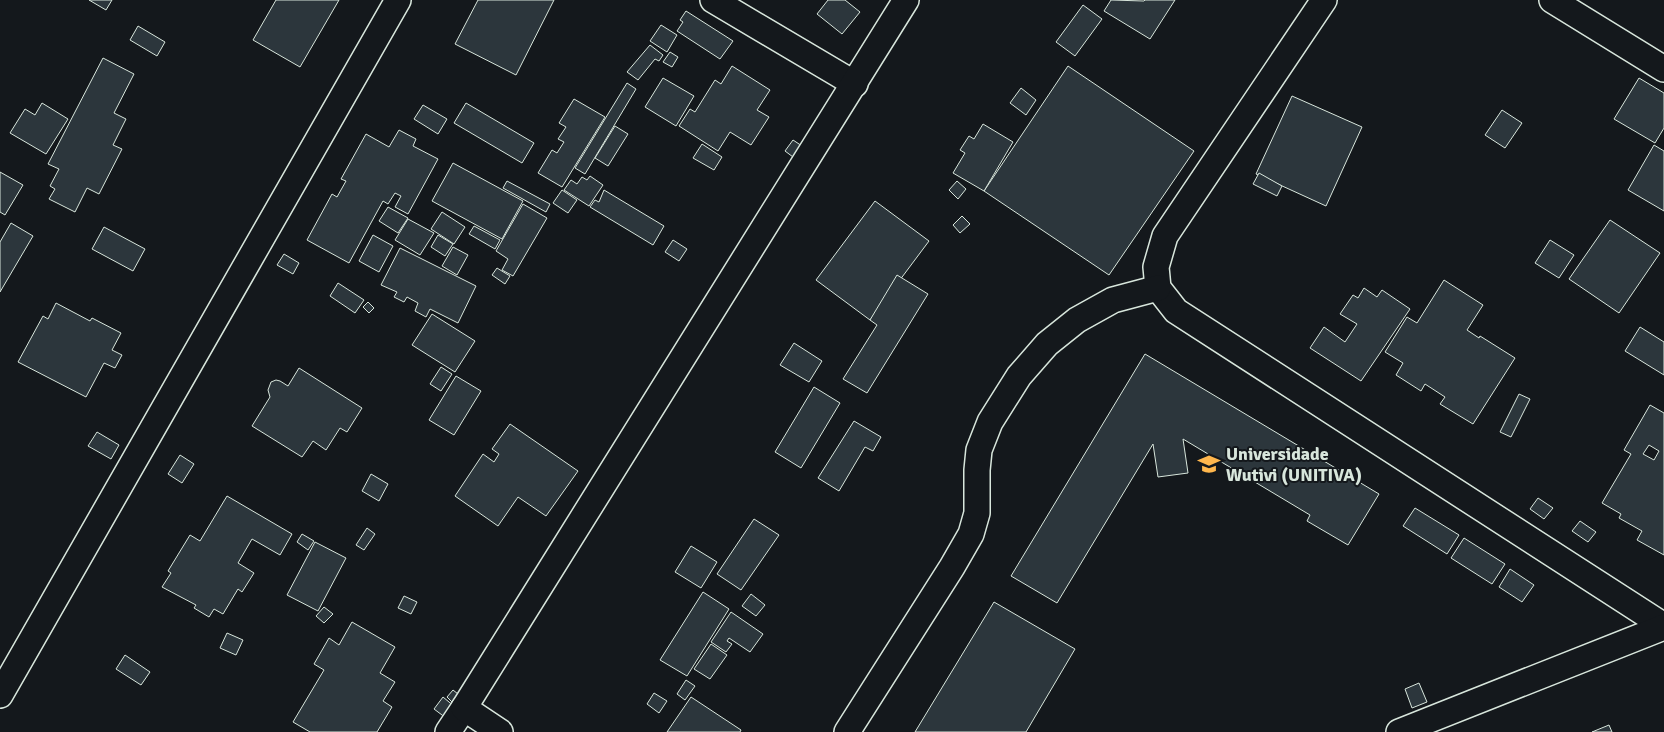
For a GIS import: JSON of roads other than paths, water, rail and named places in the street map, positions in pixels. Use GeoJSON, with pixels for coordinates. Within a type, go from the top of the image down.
{"type":"FeatureCollection","features":[{"type":"Feature","properties":{"kind":"street"},"geometry":{"type":"LineString","coordinates":[[0,695],[398,0]]}},
{"type":"Feature","properties":{"kind":"street"},"geometry":{"type":"LineString","coordinates":[[713,0],[855,84]]}},
{"type":"Feature","properties":{"kind":"street"},"geometry":{"type":"LineString","coordinates":[[448,732],[906,0]]}},
{"type":"Feature","properties":{"kind":"street"},"geometry":{"type":"LineString","coordinates":[[1324,0],[1165,236],[1156,266],[1158,288],[1176,311],[1664,626]]}},
{"type":"Feature","properties":{"kind":"street"},"geometry":{"type":"LineString","coordinates":[[1552,0],[1664,69]]}},
{"type":"Feature","properties":{"kind":"street"},"geometry":{"type":"LineString","coordinates":[[847,732],[971,534],[977,513],[979,450],[990,422],[1019,376],[1047,344],[1077,320],[1113,300],[1158,288]]}},
{"type":"Feature","properties":{"kind":"street"},"geometry":{"type":"LineString","coordinates":[[1399,732],[1664,626]]}},
{"type":"Feature","properties":{"kind":"street"},"geometry":{"type":"LineString","coordinates":[[464,708],[500,732]]}},
{"type":"Feature","properties":{"kind":"place","name":"Universidade Wutivi (UNITIVA)"},"geometry":{"type":"Point","coordinates":[1209,464]}}]}
